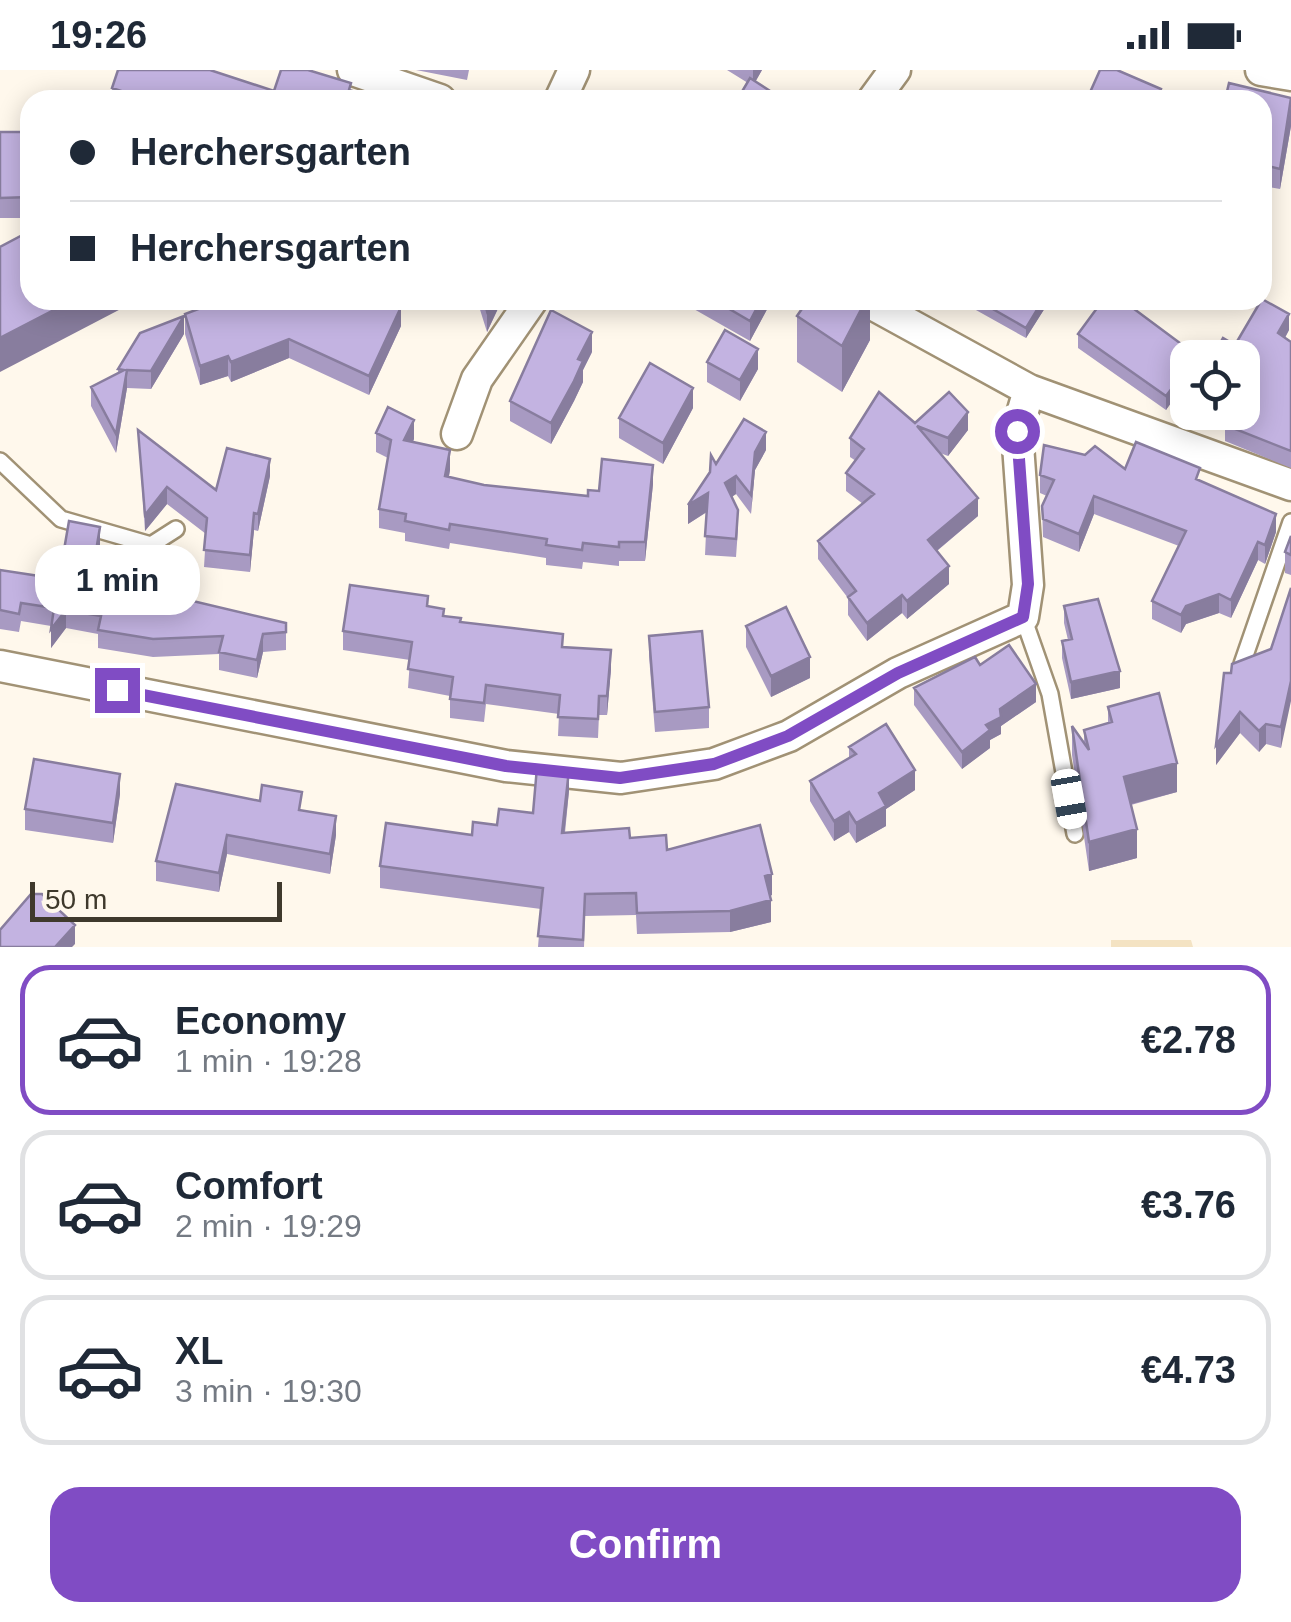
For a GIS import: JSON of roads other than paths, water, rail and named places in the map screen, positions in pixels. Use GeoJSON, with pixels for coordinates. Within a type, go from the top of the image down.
{"type":"FeatureCollection","features":[{"type":"Feature","properties":{"kind":"street"},"geometry":{"type":"LineString","coordinates":[[353,70],[411,90]]}},
{"type":"Feature","properties":{"kind":"street"},"geometry":{"type":"LineString","coordinates":[[1262,70],[1291,75]]}},
{"type":"Feature","properties":{"kind":"street"},"geometry":{"type":"LineString","coordinates":[[456,434],[477,379],[525,310]]}},
{"type":"Feature","properties":{"kind":"street"},"geometry":{"type":"LineString","coordinates":[[883,310],[1029,390],[1291,486]]}},
{"type":"Feature","properties":{"kind":"street"},"geometry":{"type":"LineString","coordinates":[[0,666],[506,766],[620,778],[714,764],[788,736],[898,673],[1023,617],[1028,584],[1017,431],[1029,390]]}},
{"type":"Feature","properties":{"kind":"lane"},"geometry":{"type":"LineString","coordinates":[[0,461],[61,519],[151,545],[176,530]]}},
{"type":"Feature","properties":{"kind":"lane"},"geometry":{"type":"LineString","coordinates":[[1242,664],[1291,522]]}},
{"type":"Feature","properties":{"kind":"lane"},"geometry":{"type":"LineString","coordinates":[[1023,617],[1050,694],[1075,834]]}}]}
